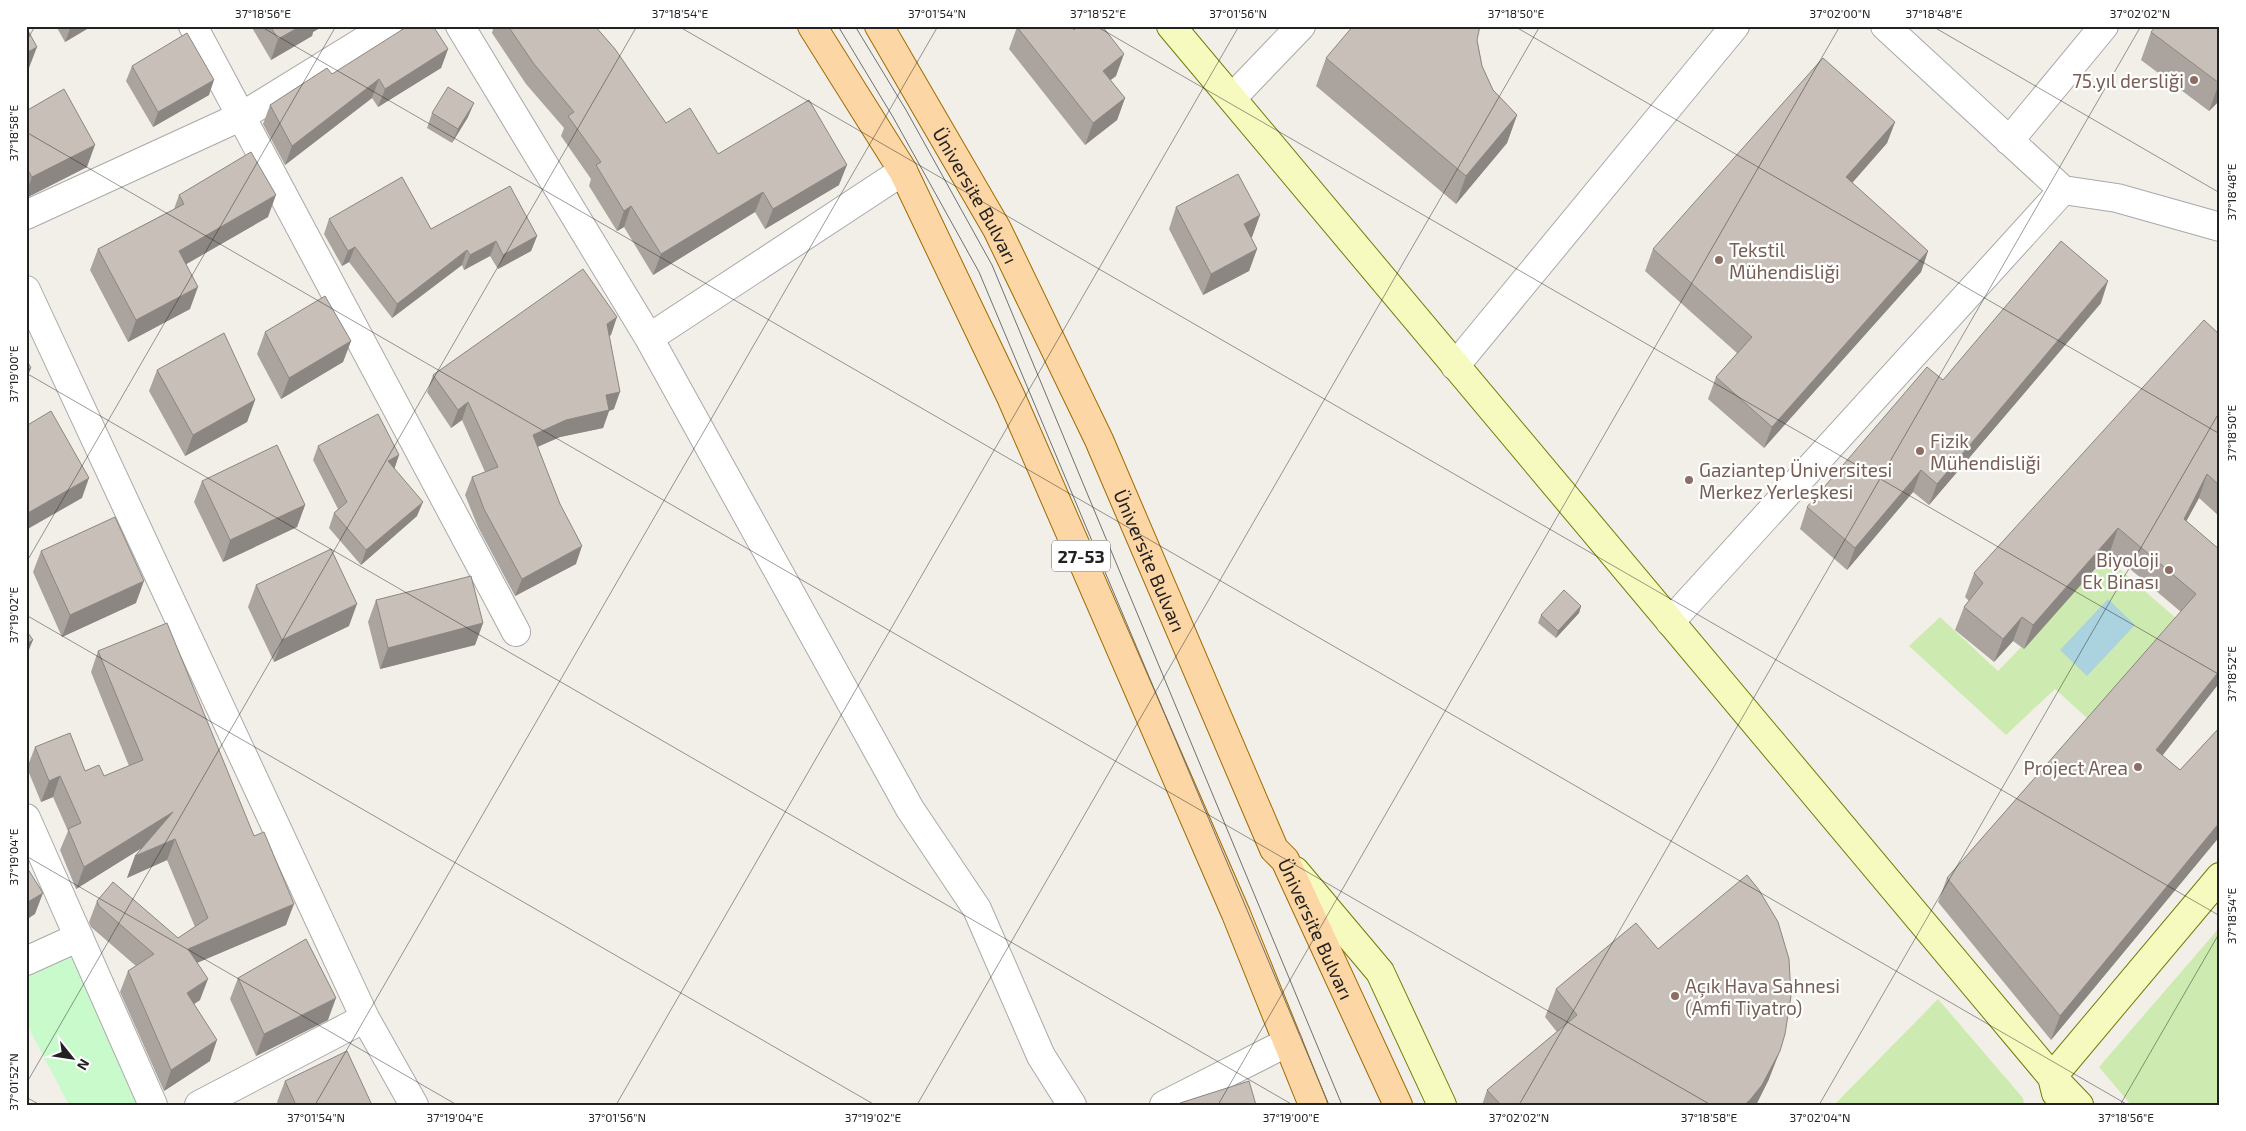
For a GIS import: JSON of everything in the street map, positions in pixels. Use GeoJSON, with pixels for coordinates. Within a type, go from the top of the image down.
{"type":"FeatureCollection","features":[{"type":"Feature","properties":{"kind":"main road","name":"27-53"},"geometry":{"type":"LineString","coordinates":[[812,26],[903,171],[1011,396],[1232,905],[1313,1105]]}},
{"type":"Feature","properties":{"kind":"main road","name":"Üniversite Bulvarı"},"geometry":{"type":"LineString","coordinates":[[879,26],[997,229],[1098,440],[1274,849],[1285,860],[1398,1105]]}},
{"type":"Feature","properties":{"kind":"street"},"geometry":{"type":"LineString","coordinates":[[193,26],[516,632]]}},
{"type":"Feature","properties":{"kind":"street"},"geometry":{"type":"LineString","coordinates":[[26,215],[242,116],[388,26]]}},
{"type":"Feature","properties":{"kind":"street"},"geometry":{"type":"LineString","coordinates":[[460,26],[649,338],[910,810],[977,909],[1041,1056],[1072,1105]]}},
{"type":"Feature","properties":{"kind":"street"},"geometry":{"type":"LineString","coordinates":[[1171,26],[2052,1077],[2078,1105]]}},
{"type":"Feature","properties":{"kind":"street"},"geometry":{"type":"LineString","coordinates":[[1232,98],[1301,26]]}},
{"type":"Feature","properties":{"kind":"street"},"geometry":{"type":"LineString","coordinates":[[1455,366],[1735,26]]}},
{"type":"Feature","properties":{"kind":"street"},"geometry":{"type":"LineString","coordinates":[[1885,26],[2063,190],[2117,198],[2220,227]]}},
{"type":"Feature","properties":{"kind":"street"},"geometry":{"type":"LineString","coordinates":[[2009,141],[2104,26]]}},
{"type":"Feature","properties":{"kind":"street"},"geometry":{"type":"LineString","coordinates":[[649,338],[903,171]]}},
{"type":"Feature","properties":{"kind":"street"},"geometry":{"type":"LineString","coordinates":[[1670,622],[2063,190]]}},
{"type":"Feature","properties":{"kind":"street"},"geometry":{"type":"LineString","coordinates":[[26,290],[365,1018],[414,1105]]}},
{"type":"Feature","properties":{"kind":"street"},"geometry":{"type":"LineString","coordinates":[[26,818],[153,1105]]}},
{"type":"Feature","properties":{"kind":"street"},"geometry":{"type":"LineString","coordinates":[[1285,860],[1380,972],[1442,1105]]}},
{"type":"Feature","properties":{"kind":"street"},"geometry":{"type":"LineString","coordinates":[[2052,1077],[2220,876]]}},
{"type":"Feature","properties":{"kind":"street"},"geometry":{"type":"LineString","coordinates":[[26,961],[79,937]]}},
{"type":"Feature","properties":{"kind":"street"},"geometry":{"type":"LineString","coordinates":[[199,1105],[365,1018]]}},
{"type":"Feature","properties":{"kind":"street"},"geometry":{"type":"LineString","coordinates":[[1164,1105],[1288,1042]]}},
{"type":"Feature","properties":{"kind":"street"},"geometry":{"type":"LineString","coordinates":[[2052,1077],[2058,1105]]}},
{"type":"Feature","properties":{"kind":"green space"},"geometry":{"type":"Polygon","coordinates":[[[2107,558],[2178,620],[2089,720],[2055,689],[2006,735],[1909,646],[1940,617],[1998,671],[2107,558]]]}},
{"type":"Feature","properties":{"kind":"green space"},"geometry":{"type":"Polygon","coordinates":[[[2220,927],[2220,1105],[2131,1105],[2099,1067],[2220,927]]]}},
{"type":"Feature","properties":{"kind":"green space"},"geometry":{"type":"Polygon","coordinates":[[[76,953],[140,1102],[134,1105],[69,1105],[26,1023],[26,975],[76,953]]]}},
{"type":"Feature","properties":{"kind":"green space"},"geometry":{"type":"Polygon","coordinates":[[[1938,999],[2023,1098],[2024,1105],[1834,1105],[1938,999]]]}},
{"type":"Feature","properties":{"kind":"water"},"geometry":{"type":"Polygon","coordinates":[[[2108,599],[2135,625],[2087,676],[2060,650],[2108,599]]]}},
{"type":"Feature","properties":{"kind":"building"},"geometry":{"type":"Polygon","coordinates":[[[270,26],[301,26],[278,39],[270,26]]]}},
{"type":"Feature","properties":{"kind":"building"},"geometry":{"type":"Polygon","coordinates":[[[408,26],[433,26],[448,49],[385,89],[379,79],[292,146],[270,105],[327,68],[332,74],[408,26]]]}},
{"type":"Feature","properties":{"kind":"building"},"geometry":{"type":"Polygon","coordinates":[[[508,26],[595,26],[615,49],[666,123],[690,108],[718,154],[809,100],[847,165],[773,209],[763,192],[661,254],[631,206],[624,211],[596,165],[601,162],[568,116],[574,112],[534,64],[508,26]]]}},
{"type":"Feature","properties":{"kind":"building"},"geometry":{"type":"Polygon","coordinates":[[[1018,26],[1071,26],[1074,30],[1078,26],[1102,26],[1124,54],[1103,71],[1125,98],[1093,123],[1018,26]]]}},
{"type":"Feature","properties":{"kind":"building"},"geometry":{"type":"Polygon","coordinates":[[[1353,26],[1480,26],[1477,40],[1482,66],[1493,90],[1517,115],[1466,176],[1326,58],[1353,26]]]}},
{"type":"Feature","properties":{"kind":"building"},"geometry":{"type":"Polygon","coordinates":[[[2156,26],[2220,26],[2220,82],[2151,32],[2156,26]]]}},
{"type":"Feature","properties":{"kind":"building"},"geometry":{"type":"Polygon","coordinates":[[[26,27],[37,47],[26,53],[26,27]]]}},
{"type":"Feature","properties":{"kind":"building"},"geometry":{"type":"Polygon","coordinates":[[[187,33],[214,80],[158,112],[132,66],[187,33]]]}},
{"type":"Feature","properties":{"kind":"building","name":"Tekstil Mühendisliği"},"geometry":{"type":"Polygon","coordinates":[[[1823,58],[1895,122],[1846,177],[1928,251],[1772,427],[1716,377],[1752,337],[1653,249],[1823,58]]]}},
{"type":"Feature","properties":{"kind":"building"},"geometry":{"type":"Polygon","coordinates":[[[448,87],[474,103],[458,129],[432,113],[448,87]]]}},
{"type":"Feature","properties":{"kind":"building"},"geometry":{"type":"Polygon","coordinates":[[[64,89],[95,145],[32,177],[26,167],[26,111],[64,89]]]}},
{"type":"Feature","properties":{"kind":"building"},"geometry":{"type":"Polygon","coordinates":[[[251,152],[276,195],[179,251],[198,287],[136,320],[98,249],[184,204],[179,195],[251,152]]]}},
{"type":"Feature","properties":{"kind":"building"},"geometry":{"type":"Polygon","coordinates":[[[1238,174],[1260,215],[1244,224],[1257,249],[1211,274],[1176,207],[1238,174]]]}},
{"type":"Feature","properties":{"kind":"building"},"geometry":{"type":"Polygon","coordinates":[[[402,177],[431,229],[510,186],[537,236],[503,255],[496,241],[470,255],[467,250],[397,304],[355,247],[348,251],[329,219],[402,177]]]}},
{"type":"Feature","properties":{"kind":"building","name":"Fizik Mühendisliği"},"geometry":{"type":"Polygon","coordinates":[[[2061,241],[2108,281],[1937,484],[1921,470],[1855,548],[1807,507],[1927,367],[1943,380],[2061,241]]]}},
{"type":"Feature","properties":{"kind":"building"},"geometry":{"type":"Polygon","coordinates":[[[583,269],[617,317],[607,324],[620,392],[606,395],[609,410],[566,420],[533,435],[560,504],[582,546],[522,579],[484,509],[472,477],[498,467],[468,402],[458,410],[433,375],[583,269]]]}},
{"type":"Feature","properties":{"kind":"building"},"geometry":{"type":"Polygon","coordinates":[[[325,296],[351,341],[289,378],[265,332],[325,296]]]}},
{"type":"Feature","properties":{"kind":"building"},"geometry":{"type":"Polygon","coordinates":[[[2204,320],[2220,335],[2220,486],[2207,474],[2184,519],[2220,550],[2220,670],[2156,750],[2180,770],[2220,727],[2220,822],[2060,1016],[1947,878],[2196,594],[2118,528],[2033,625],[2022,617],[2003,639],[1964,607],[1983,583],[1974,573],[2204,320]]]}},
{"type":"Feature","properties":{"kind":"building"},"geometry":{"type":"Polygon","coordinates":[[[224,333],[255,400],[193,435],[157,370],[224,333]]]}},
{"type":"Feature","properties":{"kind":"building"},"geometry":{"type":"Polygon","coordinates":[[[26,359],[31,368],[26,370],[26,359]]]}},
{"type":"Feature","properties":{"kind":"building"},"geometry":{"type":"Polygon","coordinates":[[[51,411],[89,478],[26,514],[26,426],[51,411]]]}},
{"type":"Feature","properties":{"kind":"building"},"geometry":{"type":"Polygon","coordinates":[[[378,414],[399,455],[388,461],[423,502],[366,550],[334,513],[347,502],[318,446],[378,414]]]}},
{"type":"Feature","properties":{"kind":"building"},"geometry":{"type":"Polygon","coordinates":[[[277,445],[305,505],[230,540],[202,481],[277,445]]]}},
{"type":"Feature","properties":{"kind":"building"},"geometry":{"type":"Polygon","coordinates":[[[115,517],[144,581],[70,615],[41,551],[115,517]]]}},
{"type":"Feature","properties":{"kind":"building"},"geometry":{"type":"Polygon","coordinates":[[[331,549],[357,604],[282,640],[256,585],[331,549]]]}},
{"type":"Feature","properties":{"kind":"building"},"geometry":{"type":"Polygon","coordinates":[[[471,576],[483,623],[388,648],[376,600],[471,576]]]}},
{"type":"Feature","properties":{"kind":"building"},"geometry":{"type":"Polygon","coordinates":[[[1564,590],[1581,606],[1558,631],[1541,615],[1564,590]]]}},
{"type":"Feature","properties":{"kind":"building"},"geometry":{"type":"Polygon","coordinates":[[[167,623],[254,836],[264,832],[294,904],[188,949],[208,979],[187,993],[217,1040],[171,1070],[128,971],[154,954],[99,906],[97,901],[113,882],[178,938],[208,918],[175,839],[135,856],[173,812],[84,867],[68,829],[81,823],[60,776],[49,781],[35,747],[70,733],[85,771],[99,765],[104,776],[143,760],[98,651],[167,623]]]}},
{"type":"Feature","properties":{"kind":"building"},"geometry":{"type":"Polygon","coordinates":[[[26,630],[33,640],[26,644],[26,630]]]}},
{"type":"Feature","properties":{"kind":"building"},"geometry":{"type":"Polygon","coordinates":[[[26,866],[43,893],[26,903],[26,866]]]}},
{"type":"Feature","properties":{"kind":"building","name":"Açık Hava Sahnesi (Amfi Tiyatro)"},"geometry":{"type":"Polygon","coordinates":[[[1747,875],[1759,890],[1778,922],[1789,959],[1791,996],[1785,1034],[1780,1051],[1762,1085],[1744,1105],[1501,1105],[1487,1090],[1577,1015],[1556,989],[1636,923],[1658,949],[1747,875]]]}},
{"type":"Feature","properties":{"kind":"building"},"geometry":{"type":"Polygon","coordinates":[[[306,939],[336,998],[264,1034],[238,978],[306,939]]]}},
{"type":"Feature","properties":{"kind":"building"},"geometry":{"type":"Polygon","coordinates":[[[347,1051],[372,1105],[296,1105],[285,1081],[347,1051]]]}},
{"type":"Feature","properties":{"kind":"building"},"geometry":{"type":"Polygon","coordinates":[[[1249,1081],[1256,1105],[1181,1105],[1180,1103],[1249,1081]]]}},
{"type":"Feature","properties":{"kind":"tram line"},"geometry":{"type":"LineString","coordinates":[[838,26],[893,117],[979,272],[1329,1105]]}},
{"type":"Feature","properties":{"kind":"tram line"},"geometry":{"type":"LineString","coordinates":[[855,26],[906,110],[992,265],[1342,1105]]}},
{"type":"Feature","properties":{"kind":"place","name":"75.yıl dersliği"},"geometry":{"type":"Point","coordinates":[2194,80]}},
{"type":"Feature","properties":{"kind":"place","name":"Tekstil Mühendisliği"},"geometry":{"type":"Point","coordinates":[1719,260]}},
{"type":"Feature","properties":{"kind":"place","name":"Fizik Mühendisliği"},"geometry":{"type":"Point","coordinates":[1920,451]}},
{"type":"Feature","properties":{"kind":"place","name":"Gaziantep Üniversitesi Merkez Yerleşkesi"},"geometry":{"type":"Point","coordinates":[1689,480]}},
{"type":"Feature","properties":{"kind":"place","name":"Biyoloji Ek Binası"},"geometry":{"type":"Point","coordinates":[2169,570]}},
{"type":"Feature","properties":{"kind":"place","name":"Project Area"},"geometry":{"type":"Point","coordinates":[2138,767]}},
{"type":"Feature","properties":{"kind":"place","name":"Açık Hava Sahnesi (Amfi Tiyatro)"},"geometry":{"type":"Point","coordinates":[1675,996]}}]}
